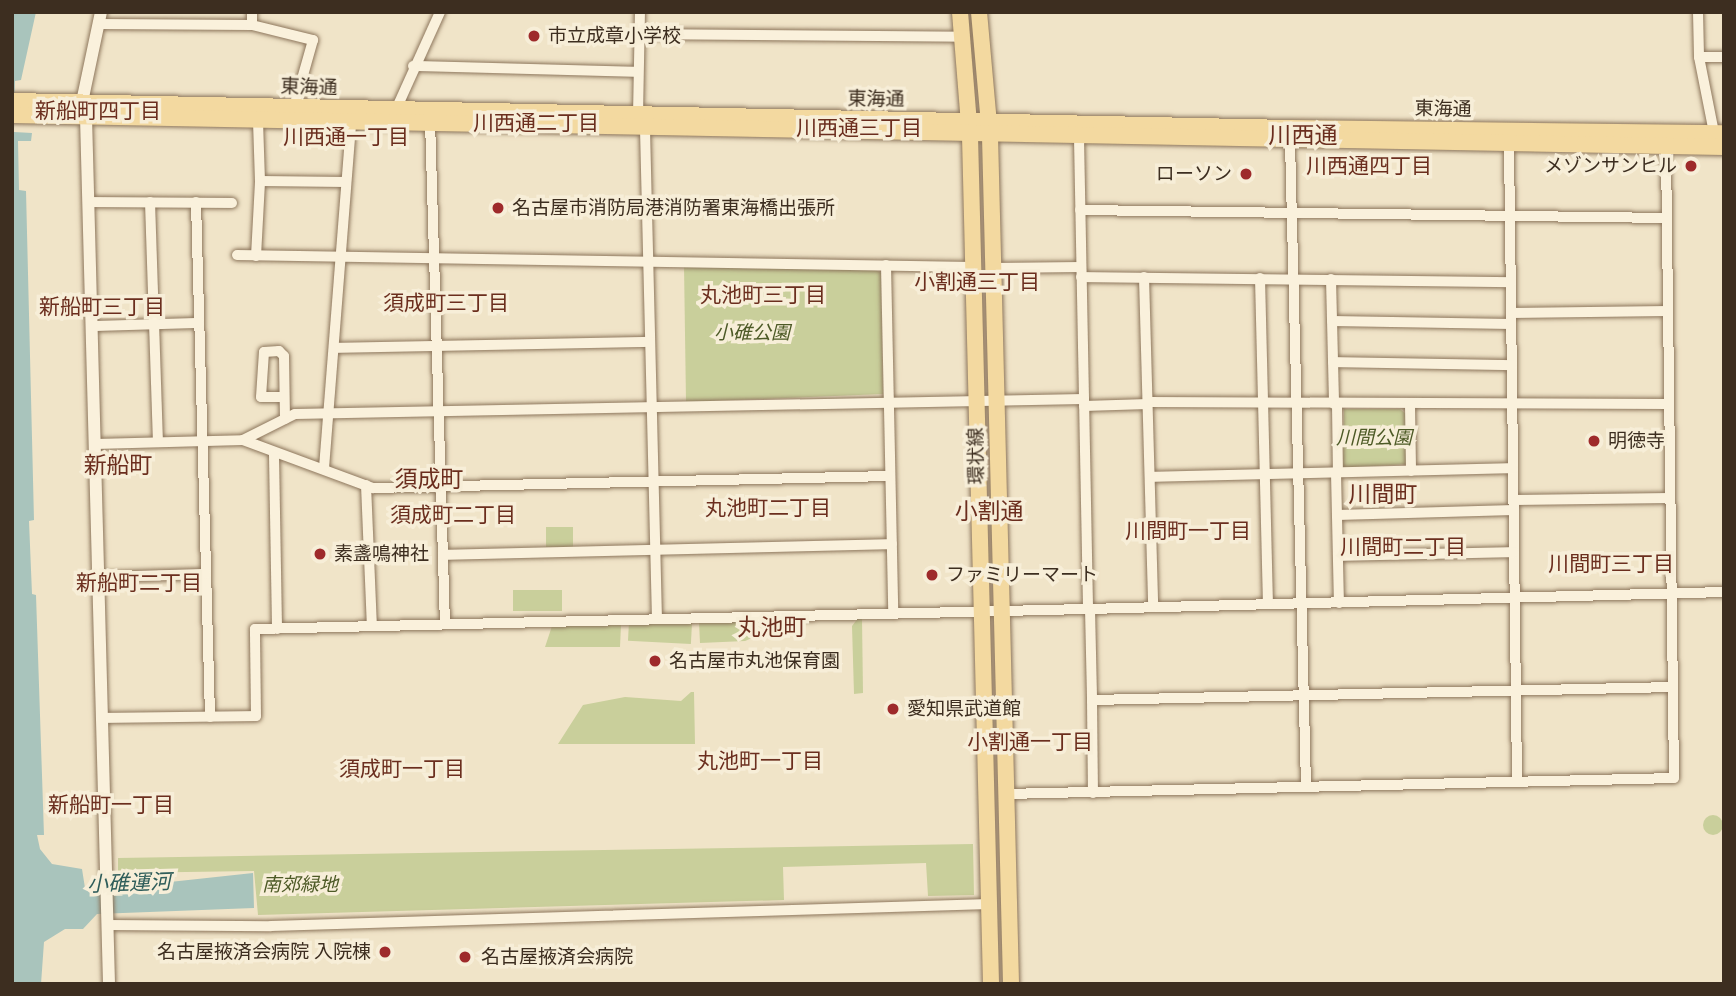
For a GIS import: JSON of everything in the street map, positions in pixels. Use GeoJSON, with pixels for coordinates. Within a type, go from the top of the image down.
{"type":"FeatureCollection","features":[{"type":"Feature","properties":{"kind":"main road","name":"環状線"},"geometry":{"type":"LineString","coordinates":[[960,12],[969,129],[991,984]]}},
{"type":"Feature","properties":{"kind":"main road","name":"環状線"},"geometry":{"type":"LineString","coordinates":[[979,12],[988,129],[993,268],[1011,984]]}},
{"type":"Feature","properties":{"kind":"main road","name":"東海通"},"geometry":{"type":"LineString","coordinates":[[84,110],[294,107],[393,117],[969,129],[1719,133]]}},
{"type":"Feature","properties":{"kind":"main road"},"geometry":{"type":"LineString","coordinates":[[20,108],[258,121],[351,123],[393,117]]}},
{"type":"Feature","properties":{"kind":"main road","name":"東海通"},"geometry":{"type":"LineString","coordinates":[[988,129],[1079,138],[1724,147]]}},
{"type":"Feature","properties":{"kind":"street"},"geometry":{"type":"LineString","coordinates":[[252,12],[252,26]]}},
{"type":"Feature","properties":{"kind":"street"},"geometry":{"type":"LineString","coordinates":[[393,117],[413,66],[440,12]]}},
{"type":"Feature","properties":{"kind":"street"},"geometry":{"type":"LineString","coordinates":[[640,12],[638,72],[648,261],[657,618]]}},
{"type":"Feature","properties":{"kind":"street"},"geometry":{"type":"LineString","coordinates":[[1698,12],[1699,57],[1719,133]]}},
{"type":"Feature","properties":{"kind":"street"},"geometry":{"type":"LineString","coordinates":[[110,984],[89,202],[84,110],[100,18],[252,26],[313,40],[294,107]]}},
{"type":"Feature","properties":{"kind":"street"},"geometry":{"type":"LineString","coordinates":[[639,34],[962,37]]}},
{"type":"Feature","properties":{"kind":"street"},"geometry":{"type":"LineString","coordinates":[[1699,57],[1724,57]]}},
{"type":"Feature","properties":{"kind":"street"},"geometry":{"type":"LineString","coordinates":[[413,66],[638,72]]}},
{"type":"Feature","properties":{"kind":"street"},"geometry":{"type":"LineString","coordinates":[[430,118],[445,624]]}},
{"type":"Feature","properties":{"kind":"street"},"geometry":{"type":"LineString","coordinates":[[256,256],[260,181],[258,121]]}},
{"type":"Feature","properties":{"kind":"street"},"geometry":{"type":"LineString","coordinates":[[324,468],[351,123]]}},
{"type":"Feature","properties":{"kind":"street"},"geometry":{"type":"LineString","coordinates":[[1079,138],[1093,793]]}},
{"type":"Feature","properties":{"kind":"street"},"geometry":{"type":"LineString","coordinates":[[1290,141],[1306,787]]}},
{"type":"Feature","properties":{"kind":"street"},"geometry":{"type":"LineString","coordinates":[[1509,144],[1517,782]]}},
{"type":"Feature","properties":{"kind":"street"},"geometry":{"type":"LineString","coordinates":[[1006,794],[1674,778],[1666,146]]}},
{"type":"Feature","properties":{"kind":"street"},"geometry":{"type":"LineString","coordinates":[[260,181],[345,182]]}},
{"type":"Feature","properties":{"kind":"street"},"geometry":{"type":"LineString","coordinates":[[89,202],[232,203]]}},
{"type":"Feature","properties":{"kind":"street"},"geometry":{"type":"LineString","coordinates":[[150,202],[158,442]]}},
{"type":"Feature","properties":{"kind":"street"},"geometry":{"type":"LineString","coordinates":[[196,202],[210,717]]}},
{"type":"Feature","properties":{"kind":"street"},"geometry":{"type":"LineString","coordinates":[[1080,210],[1667,218]]}},
{"type":"Feature","properties":{"kind":"street"},"geometry":{"type":"LineString","coordinates":[[237,256],[973,267]]}},
{"type":"Feature","properties":{"kind":"street"},"geometry":{"type":"LineString","coordinates":[[886,265],[893,612]]}},
{"type":"Feature","properties":{"kind":"street"},"geometry":{"type":"LineString","coordinates":[[993,268],[1144,277],[1511,282]]}},
{"type":"Feature","properties":{"kind":"street"},"geometry":{"type":"LineString","coordinates":[[1144,277],[1153,607]]}},
{"type":"Feature","properties":{"kind":"street"},"geometry":{"type":"LineString","coordinates":[[1260,278],[1268,604]]}},
{"type":"Feature","properties":{"kind":"street"},"geometry":{"type":"LineString","coordinates":[[1331,279],[1339,603]]}},
{"type":"Feature","properties":{"kind":"street"},"geometry":{"type":"LineString","coordinates":[[1332,321],[1511,318],[1668,311]]}},
{"type":"Feature","properties":{"kind":"street"},"geometry":{"type":"LineString","coordinates":[[92,326],[199,323]]}},
{"type":"Feature","properties":{"kind":"street"},"geometry":{"type":"LineString","coordinates":[[334,348],[650,342]]}},
{"type":"Feature","properties":{"kind":"street"},"geometry":{"type":"LineString","coordinates":[[284,397],[261,397],[264,352],[279,351],[284,356],[285,419]]}},
{"type":"Feature","properties":{"kind":"street"},"geometry":{"type":"LineString","coordinates":[[1333,362],[1512,365]]}},
{"type":"Feature","properties":{"kind":"street"},"geometry":{"type":"LineString","coordinates":[[96,444],[243,439],[295,414],[438,415],[976,400],[1513,407],[1669,404]]}},
{"type":"Feature","properties":{"kind":"street"},"geometry":{"type":"LineString","coordinates":[[1410,405],[1411,471]]}},
{"type":"Feature","properties":{"kind":"street"},"geometry":{"type":"LineString","coordinates":[[243,439],[274,455],[324,468],[366,485],[440,488],[890,476]]}},
{"type":"Feature","properties":{"kind":"street"},"geometry":{"type":"LineString","coordinates":[[274,455],[277,628]]}},
{"type":"Feature","properties":{"kind":"street"},"geometry":{"type":"LineString","coordinates":[[1150,477],[1513,468]]}},
{"type":"Feature","properties":{"kind":"street"},"geometry":{"type":"LineString","coordinates":[[366,485],[372,626]]}},
{"type":"Feature","properties":{"kind":"street"},"geometry":{"type":"LineString","coordinates":[[1337,515],[1670,498]]}},
{"type":"Feature","properties":{"kind":"street"},"geometry":{"type":"LineString","coordinates":[[443,555],[892,544]]}},
{"type":"Feature","properties":{"kind":"street"},"geometry":{"type":"LineString","coordinates":[[1338,556],[1514,552]]}},
{"type":"Feature","properties":{"kind":"street"},"geometry":{"type":"LineString","coordinates":[[99,577],[206,574]]}},
{"type":"Feature","properties":{"kind":"street"},"geometry":{"type":"LineString","coordinates":[[103,719],[256,716],[255,629],[1724,592]]}},
{"type":"Feature","properties":{"kind":"street"},"geometry":{"type":"LineString","coordinates":[[1092,700],[1673,687]]}},
{"type":"Feature","properties":{"kind":"street"},"geometry":{"type":"LineString","coordinates":[[108,922],[271,926],[990,904]]}},
{"type":"Feature","properties":{"kind":"green space","name":"小碓公園"},"geometry":{"type":"Polygon","coordinates":[[[684,266],[874,269],[881,273],[883,394],[686,402],[684,266]]]}},
{"type":"Feature","properties":{"kind":"green space","name":"川間公園"},"geometry":{"type":"Polygon","coordinates":[[[1344,409],[1400,409],[1407,415],[1407,464],[1343,468],[1344,409]]]}},
{"type":"Feature","properties":{"kind":"green space"},"geometry":{"type":"Polygon","coordinates":[[[546,527],[573,527],[573,547],[546,547],[546,527]]]}},
{"type":"Feature","properties":{"kind":"green space"},"geometry":{"type":"Polygon","coordinates":[[[513,590],[562,590],[562,611],[513,611],[513,590]]]}},
{"type":"Feature","properties":{"kind":"green space"},"geometry":{"type":"Polygon","coordinates":[[[858,618],[862,618],[863,693],[854,694],[852,626],[858,618]]]}},
{"type":"Feature","properties":{"kind":"green space"},"geometry":{"type":"Polygon","coordinates":[[[629,620],[692,623],[691,644],[628,641],[629,620]]]}},
{"type":"Feature","properties":{"kind":"green space"},"geometry":{"type":"Polygon","coordinates":[[[748,621],[754,628],[752,638],[745,641],[700,643],[699,622],[748,621]]]}},
{"type":"Feature","properties":{"kind":"green space"},"geometry":{"type":"Polygon","coordinates":[[[621,625],[620,647],[545,647],[552,626],[621,625]]]}},
{"type":"Feature","properties":{"kind":"green space"},"geometry":{"type":"Polygon","coordinates":[[[694,692],[695,744],[558,744],[583,705],[625,697],[681,701],[694,692]]]}},
{"type":"Feature","properties":{"kind":"green space"},"geometry":{"type":"Polygon","coordinates":[[[1709,815],[1717,815],[1723,825],[1717,835],[1709,835],[1703,829],[1703,821],[1709,815]]]}},
{"type":"Feature","properties":{"kind":"green space","name":"南郊緑地"},"geometry":{"type":"Polygon","coordinates":[[[973,844],[974,895],[928,896],[926,863],[783,867],[784,900],[258,915],[254,871],[118,873],[118,858],[973,844]]]}},
{"type":"Feature","properties":{"kind":"water"},"geometry":{"type":"Polygon","coordinates":[[[12,12],[36,12],[21,80],[15,81],[14,132],[32,133],[31,141],[18,141],[19,190],[26,191],[34,520],[29,521],[32,594],[36,595],[44,835],[37,835],[40,849],[52,864],[82,869],[85,888],[93,894],[119,894],[142,885],[253,873],[254,908],[97,914],[83,929],[65,929],[44,942],[41,984],[12,984],[12,12]]]}},
{"type":"Feature","properties":{"kind":"place","name":"市立成章小学校"},"geometry":{"type":"Point","coordinates":[534,36]}},
{"type":"Feature","properties":{"kind":"place","name":"メゾンサンヒル"},"geometry":{"type":"Point","coordinates":[1691,166]}},
{"type":"Feature","properties":{"kind":"place","name":"ローソン"},"geometry":{"type":"Point","coordinates":[1246,174]}},
{"type":"Feature","properties":{"kind":"place","name":"名古屋市消防局港消防署東海橋出張所"},"geometry":{"type":"Point","coordinates":[498,208]}},
{"type":"Feature","properties":{"kind":"place","name":"明徳寺"},"geometry":{"type":"Point","coordinates":[1594,441]}},
{"type":"Feature","properties":{"kind":"place","name":"素盞鳴神社"},"geometry":{"type":"Point","coordinates":[320,554]}},
{"type":"Feature","properties":{"kind":"place","name":"ファミリーマート"},"geometry":{"type":"Point","coordinates":[932,575]}},
{"type":"Feature","properties":{"kind":"place","name":"名古屋市丸池保育園"},"geometry":{"type":"Point","coordinates":[655,661]}},
{"type":"Feature","properties":{"kind":"place","name":"愛知県武道館"},"geometry":{"type":"Point","coordinates":[893,709]}},
{"type":"Feature","properties":{"kind":"place","name":"名古屋掖済会病院 入院棟"},"geometry":{"type":"Point","coordinates":[385,952]}},
{"type":"Feature","properties":{"kind":"place","name":"名古屋掖済会病院"},"geometry":{"type":"Point","coordinates":[465,957]}},
{"type":"Feature","properties":{"kind":"district","name":"新船町四丁目"},"geometry":{"type":"Point","coordinates":[98,111]}},
{"type":"Feature","properties":{"kind":"district","name":"川西通二丁目"},"geometry":{"type":"Point","coordinates":[536,123]}},
{"type":"Feature","properties":{"kind":"district","name":"川西通三丁目"},"geometry":{"type":"Point","coordinates":[859,128]}},
{"type":"Feature","properties":{"kind":"district","name":"川西通"},"geometry":{"type":"Point","coordinates":[1303,135]}},
{"type":"Feature","properties":{"kind":"district","name":"川西通一丁目"},"geometry":{"type":"Point","coordinates":[346,137]}},
{"type":"Feature","properties":{"kind":"district","name":"川西通四丁目"},"geometry":{"type":"Point","coordinates":[1369,166]}},
{"type":"Feature","properties":{"kind":"district","name":"小割通三丁目"},"geometry":{"type":"Point","coordinates":[977,282]}},
{"type":"Feature","properties":{"kind":"district","name":"丸池町三丁目"},"geometry":{"type":"Point","coordinates":[763,295]}},
{"type":"Feature","properties":{"kind":"district","name":"須成町三丁目"},"geometry":{"type":"Point","coordinates":[446,303]}},
{"type":"Feature","properties":{"kind":"district","name":"新船町三丁目"},"geometry":{"type":"Point","coordinates":[102,307]}},
{"type":"Feature","properties":{"kind":"district","name":"新船町"},"geometry":{"type":"Point","coordinates":[118,465]}},
{"type":"Feature","properties":{"kind":"district","name":"須成町"},"geometry":{"type":"Point","coordinates":[429,479]}},
{"type":"Feature","properties":{"kind":"district","name":"川間町"},"geometry":{"type":"Point","coordinates":[1383,494]}},
{"type":"Feature","properties":{"kind":"district","name":"丸池町二丁目"},"geometry":{"type":"Point","coordinates":[768,508]}},
{"type":"Feature","properties":{"kind":"district","name":"小割通"},"geometry":{"type":"Point","coordinates":[989,511]}},
{"type":"Feature","properties":{"kind":"district","name":"須成町二丁目"},"geometry":{"type":"Point","coordinates":[453,515]}},
{"type":"Feature","properties":{"kind":"district","name":"川間町一丁目"},"geometry":{"type":"Point","coordinates":[1188,531]}},
{"type":"Feature","properties":{"kind":"district","name":"川間町二丁目"},"geometry":{"type":"Point","coordinates":[1403,547]}},
{"type":"Feature","properties":{"kind":"district","name":"川間町三丁目"},"geometry":{"type":"Point","coordinates":[1611,564]}},
{"type":"Feature","properties":{"kind":"district","name":"新船町二丁目"},"geometry":{"type":"Point","coordinates":[139,583]}},
{"type":"Feature","properties":{"kind":"district","name":"丸池町"},"geometry":{"type":"Point","coordinates":[772,627]}},
{"type":"Feature","properties":{"kind":"district","name":"小割通一丁目"},"geometry":{"type":"Point","coordinates":[1030,742]}},
{"type":"Feature","properties":{"kind":"district","name":"丸池町一丁目"},"geometry":{"type":"Point","coordinates":[760,761]}},
{"type":"Feature","properties":{"kind":"district","name":"須成町一丁目"},"geometry":{"type":"Point","coordinates":[402,769]}},
{"type":"Feature","properties":{"kind":"district","name":"新船町一丁目"},"geometry":{"type":"Point","coordinates":[111,805]}},
{"type":"Feature","properties":{"kind":"water label","name":"小碓運河"},"geometry":{"type":"Point","coordinates":[129,883]}}]}
